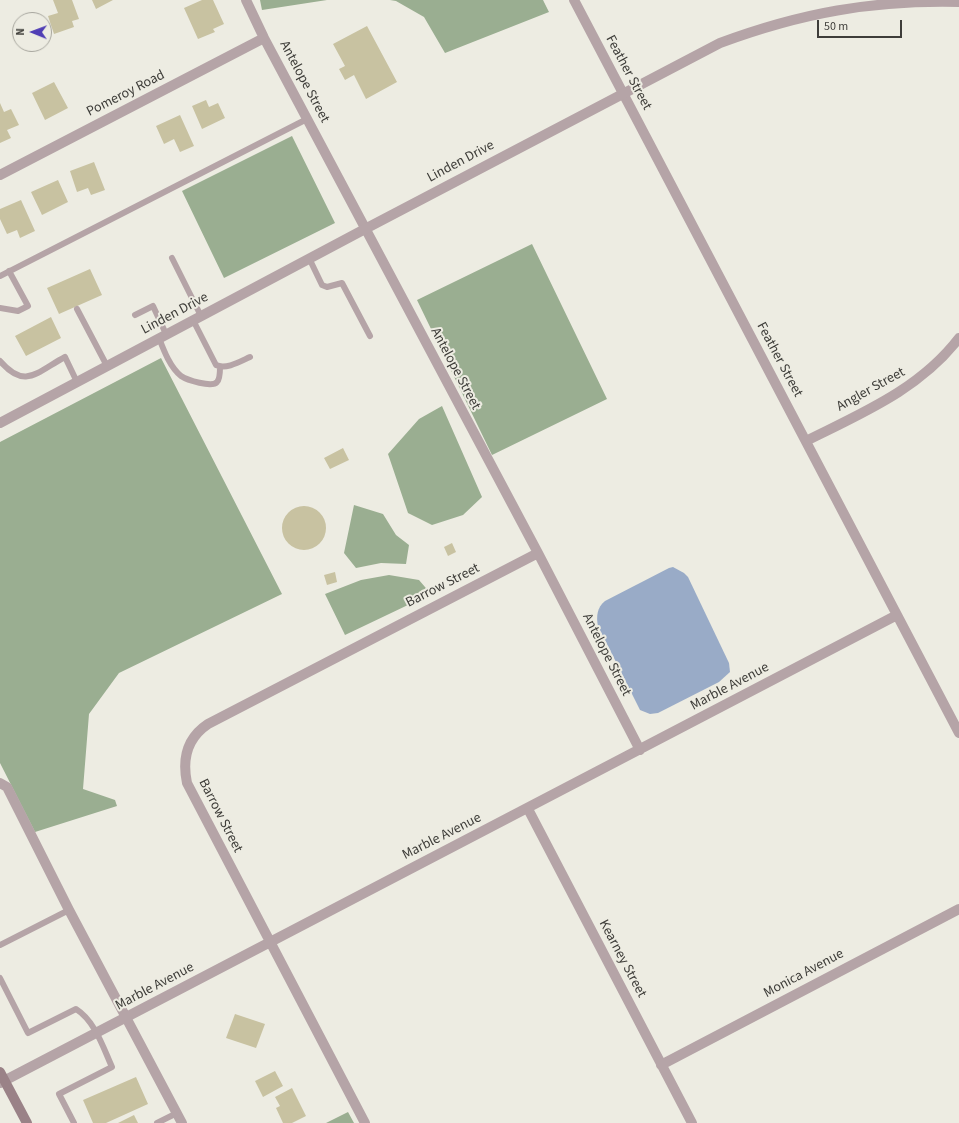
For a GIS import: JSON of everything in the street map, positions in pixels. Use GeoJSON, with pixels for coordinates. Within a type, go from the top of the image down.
{"type":"FeatureCollection","features":[{"type":"Feature","properties":{"kind":"main road"},"geometry":{"type":"LineString","coordinates":[[2,1079],[27,1123]]}},
{"type":"Feature","properties":{"kind":"street","name":"Antelope Street"},"geometry":{"type":"LineString","coordinates":[[246,0],[264,38],[538,553],[640,750]]}},
{"type":"Feature","properties":{"kind":"street","name":"Feather Street"},"geometry":{"type":"LineString","coordinates":[[574,0],[959,733]]}},
{"type":"Feature","properties":{"kind":"street","name":"Linden Drive"},"geometry":{"type":"LineString","coordinates":[[0,423],[309,258],[720,43],[761,28],[798,18],[874,4],[959,2]]}},
{"type":"Feature","properties":{"kind":"street","name":"Pomeroy Road"},"geometry":{"type":"LineString","coordinates":[[0,175],[264,38]]}},
{"type":"Feature","properties":{"kind":"street","name":"Angler Street"},"geometry":{"type":"LineString","coordinates":[[806,441],[890,398],[910,386],[941,359],[959,338]]}},
{"type":"Feature","properties":{"kind":"street","name":"Barrow Street"},"geometry":{"type":"LineString","coordinates":[[365,1123],[187,783],[184,771],[185,759],[189,745],[196,734],[208,724],[538,553]]}},
{"type":"Feature","properties":{"kind":"street","name":"Marble Avenue"},"geometry":{"type":"LineString","coordinates":[[2,1079],[127,1018],[897,615]]}},
{"type":"Feature","properties":{"kind":"street"},"geometry":{"type":"LineString","coordinates":[[0,783],[7,787],[69,910],[182,1123]]}},
{"type":"Feature","properties":{"kind":"street","name":"Kearney Street"},"geometry":{"type":"LineString","coordinates":[[528,809],[692,1123]]}},
{"type":"Feature","properties":{"kind":"street","name":"Monica Avenue"},"geometry":{"type":"LineString","coordinates":[[661,1065],[959,909]]}},
{"type":"Feature","properties":{"kind":"lane"},"geometry":{"type":"LineString","coordinates":[[0,276],[307,119]]}},
{"type":"Feature","properties":{"kind":"lane"},"geometry":{"type":"LineString","coordinates":[[172,258],[216,365],[220,367]]}},
{"type":"Feature","properties":{"kind":"lane"},"geometry":{"type":"LineString","coordinates":[[309,258],[322,285],[327,287],[342,283],[370,336]]}},
{"type":"Feature","properties":{"kind":"lane"},"geometry":{"type":"LineString","coordinates":[[0,308],[18,311],[28,306],[9,271]]}},
{"type":"Feature","properties":{"kind":"lane"},"geometry":{"type":"LineString","coordinates":[[135,315],[153,306],[162,336],[165,354],[175,369],[182,376],[191,381],[212,385],[216,384],[219,380],[220,367]]}},
{"type":"Feature","properties":{"kind":"lane"},"geometry":{"type":"LineString","coordinates":[[78,309],[107,366]]}},
{"type":"Feature","properties":{"kind":"lane"},"geometry":{"type":"LineString","coordinates":[[220,367],[250,357]]}},
{"type":"Feature","properties":{"kind":"lane"},"geometry":{"type":"LineString","coordinates":[[0,361],[14,375],[28,377],[65,358],[77,382]]}},
{"type":"Feature","properties":{"kind":"lane"},"geometry":{"type":"LineString","coordinates":[[0,945],[69,910]]}},
{"type":"Feature","properties":{"kind":"lane"},"geometry":{"type":"LineString","coordinates":[[0,978],[28,1033],[76,1009],[84,1014],[96,1033],[112,1067],[59,1094],[74,1123]]}},
{"type":"Feature","properties":{"kind":"lane"},"geometry":{"type":"LineString","coordinates":[[157,1123],[177,1113]]}},
{"type":"Feature","properties":{"kind":"green space"},"geometry":{"type":"Polygon","coordinates":[[[260,0],[327,0],[262,10],[260,0]]]}},
{"type":"Feature","properties":{"kind":"green space"},"geometry":{"type":"Polygon","coordinates":[[[390,0],[543,0],[549,12],[445,53],[424,17],[396,1],[390,0]]]}},
{"type":"Feature","properties":{"kind":"green space"},"geometry":{"type":"Polygon","coordinates":[[[292,136],[335,223],[224,278],[182,191],[292,136]]]}},
{"type":"Feature","properties":{"kind":"green space"},"geometry":{"type":"Polygon","coordinates":[[[532,244],[607,399],[492,455],[417,300],[532,244]]]}},
{"type":"Feature","properties":{"kind":"green space"},"geometry":{"type":"Polygon","coordinates":[[[161,358],[282,594],[119,673],[89,714],[83,789],[115,800],[117,806],[35,832],[0,763],[0,442],[161,358]]]}},
{"type":"Feature","properties":{"kind":"green space"},"geometry":{"type":"Polygon","coordinates":[[[442,406],[482,497],[463,515],[432,525],[408,513],[388,454],[419,419],[442,406]]]}},
{"type":"Feature","properties":{"kind":"green space"},"geometry":{"type":"Polygon","coordinates":[[[354,505],[383,514],[396,535],[409,545],[406,564],[381,563],[356,568],[344,553],[354,505]]]}},
{"type":"Feature","properties":{"kind":"green space"},"geometry":{"type":"Polygon","coordinates":[[[389,575],[419,580],[431,594],[345,635],[325,594],[361,580],[389,575]]]}},
{"type":"Feature","properties":{"kind":"green space"},"geometry":{"type":"Polygon","coordinates":[[[348,1112],[354,1123],[326,1123],[348,1112]]]}},
{"type":"Feature","properties":{"kind":"water"},"geometry":{"type":"Polygon","coordinates":[[[673,567],[688,577],[729,663],[730,672],[719,682],[658,713],[650,714],[640,710],[598,626],[597,616],[600,606],[605,601],[673,567]]]}},
{"type":"Feature","properties":{"kind":"building"},"geometry":{"type":"Polygon","coordinates":[[[53,0],[72,0],[79,19],[72,21],[74,27],[54,34],[52,28],[52,15],[58,13],[53,0]]]}},
{"type":"Feature","properties":{"kind":"building"},"geometry":{"type":"Polygon","coordinates":[[[92,0],[113,0],[96,9],[92,0]]]}},
{"type":"Feature","properties":{"kind":"building"},"geometry":{"type":"Polygon","coordinates":[[[202,0],[213,0],[224,24],[213,29],[215,32],[198,39],[184,8],[202,0]]]}},
{"type":"Feature","properties":{"kind":"building"},"geometry":{"type":"Polygon","coordinates":[[[367,26],[397,82],[366,99],[354,75],[345,80],[339,69],[345,66],[333,44],[367,26]]]}},
{"type":"Feature","properties":{"kind":"building"},"geometry":{"type":"Polygon","coordinates":[[[54,82],[68,108],[45,120],[32,93],[54,82]]]}},
{"type":"Feature","properties":{"kind":"building"},"geometry":{"type":"Polygon","coordinates":[[[206,100],[209,107],[218,103],[225,118],[202,129],[192,106],[206,100]]]}},
{"type":"Feature","properties":{"kind":"building"},"geometry":{"type":"Polygon","coordinates":[[[0,103],[4,112],[11,109],[19,125],[7,130],[11,138],[0,143],[0,103]]]}},
{"type":"Feature","properties":{"kind":"building"},"geometry":{"type":"Polygon","coordinates":[[[180,115],[194,146],[180,152],[174,139],[164,144],[156,126],[180,115]]]}},
{"type":"Feature","properties":{"kind":"building"},"geometry":{"type":"Polygon","coordinates":[[[94,162],[105,190],[91,195],[88,188],[77,192],[70,171],[94,162]]]}},
{"type":"Feature","properties":{"kind":"building"},"geometry":{"type":"Polygon","coordinates":[[[58,180],[68,202],[42,215],[31,192],[58,180]]]}},
{"type":"Feature","properties":{"kind":"building"},"geometry":{"type":"Polygon","coordinates":[[[21,200],[35,231],[20,238],[17,230],[7,234],[0,219],[0,209],[21,200]]]}},
{"type":"Feature","properties":{"kind":"building"},"geometry":{"type":"Polygon","coordinates":[[[90,269],[102,295],[59,314],[47,288],[90,269]]]}},
{"type":"Feature","properties":{"kind":"building"},"geometry":{"type":"Polygon","coordinates":[[[51,317],[61,338],[26,356],[15,336],[51,317]]]}},
{"type":"Feature","properties":{"kind":"building"},"geometry":{"type":"Polygon","coordinates":[[[343,448],[349,460],[330,469],[324,458],[343,448]]]}},
{"type":"Feature","properties":{"kind":"building"},"geometry":{"type":"Polygon","coordinates":[[[308,506],[320,512],[325,520],[325,536],[320,544],[312,549],[300,550],[288,544],[283,536],[282,524],[288,512],[296,507],[308,506]]]}},
{"type":"Feature","properties":{"kind":"building"},"geometry":{"type":"Polygon","coordinates":[[[452,543],[456,552],[448,556],[444,547],[452,543]]]}},
{"type":"Feature","properties":{"kind":"building"},"geometry":{"type":"Polygon","coordinates":[[[335,572],[337,582],[327,585],[324,575],[335,572]]]}},
{"type":"Feature","properties":{"kind":"building"},"geometry":{"type":"Polygon","coordinates":[[[235,1014],[265,1024],[256,1048],[226,1038],[235,1014]]]}},
{"type":"Feature","properties":{"kind":"building"},"geometry":{"type":"Polygon","coordinates":[[[275,1071],[283,1086],[263,1097],[255,1081],[275,1071]]]}},
{"type":"Feature","properties":{"kind":"building"},"geometry":{"type":"Polygon","coordinates":[[[136,1077],[148,1104],[106,1123],[93,1123],[83,1100],[136,1077]]]}},
{"type":"Feature","properties":{"kind":"building"},"geometry":{"type":"Polygon","coordinates":[[[292,1088],[306,1116],[292,1123],[283,1123],[276,1108],[280,1106],[275,1097],[292,1088]]]}},
{"type":"Feature","properties":{"kind":"building"},"geometry":{"type":"Polygon","coordinates":[[[134,1115],[138,1123],[118,1123],[134,1115]]]}}]}
